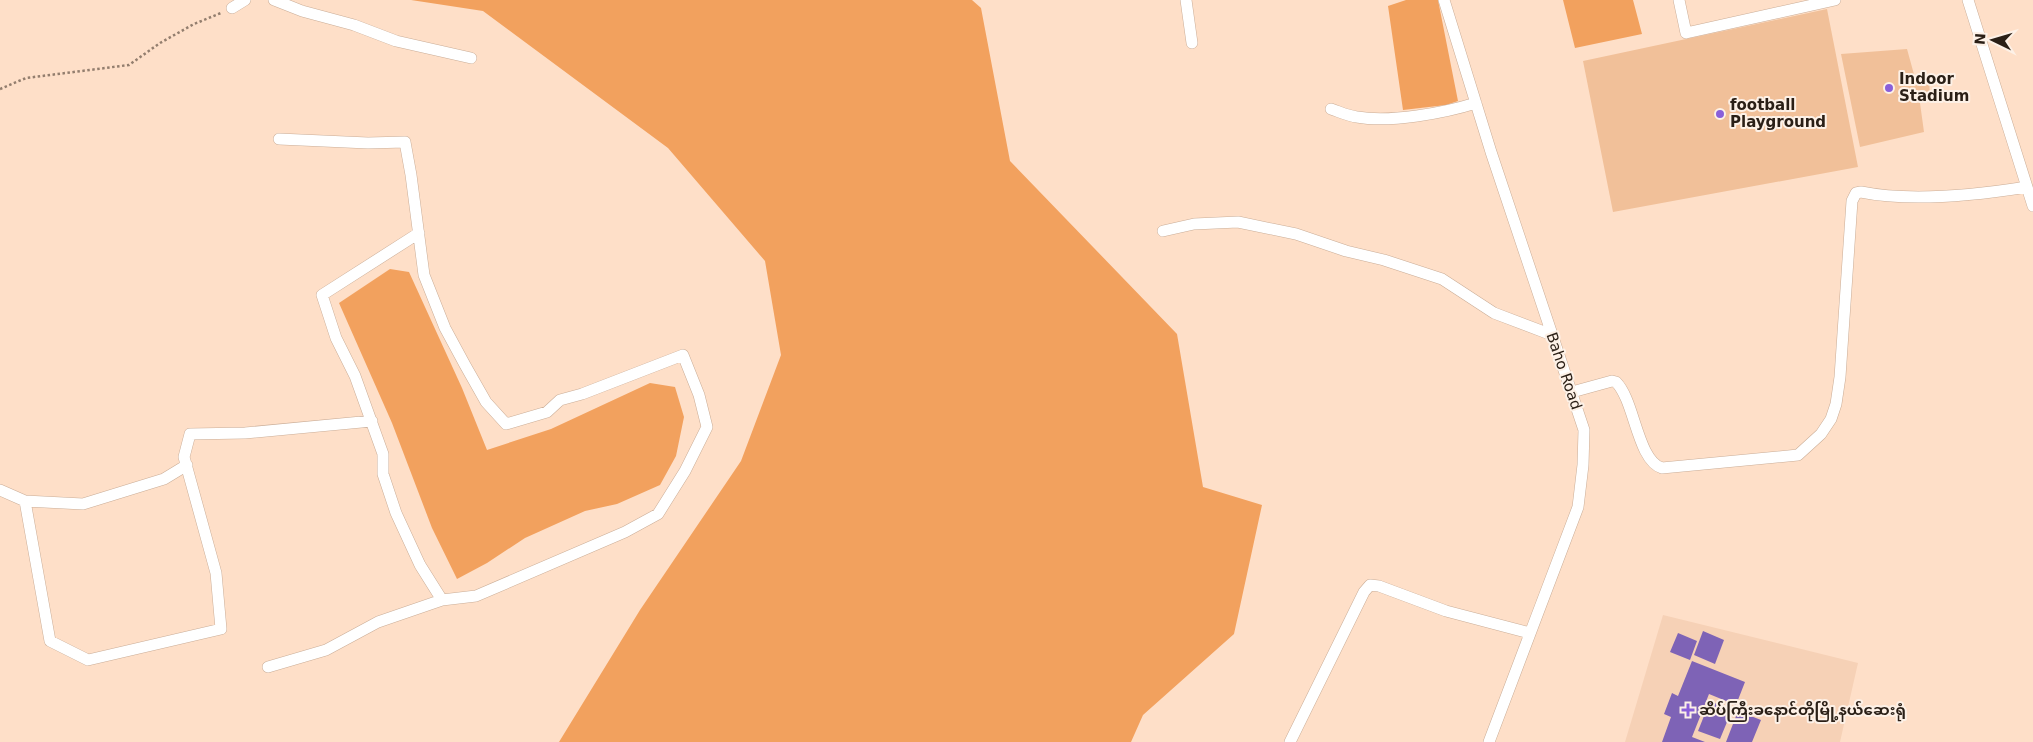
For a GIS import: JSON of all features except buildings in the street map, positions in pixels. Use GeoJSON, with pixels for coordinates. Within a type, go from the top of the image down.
{"type":"FeatureCollection","features":[{"type":"Feature","properties":{"kind":"street"},"geometry":{"type":"LineString","coordinates":[[232,8],[245,0]]}},
{"type":"Feature","properties":{"kind":"street"},"geometry":{"type":"LineString","coordinates":[[274,0],[302,11],[354,25],[396,42],[471,58]]}},
{"type":"Feature","properties":{"kind":"street"},"geometry":{"type":"LineString","coordinates":[[1186,0],[1192,43]]}},
{"type":"Feature","properties":{"kind":"street","name":"Baho Road"},"geometry":{"type":"LineString","coordinates":[[1444,0],[1584,430],[1583,465],[1578,507],[1489,742]]}},
{"type":"Feature","properties":{"kind":"street"},"geometry":{"type":"LineString","coordinates":[[1679,0],[1686,33],[1835,0]]}},
{"type":"Feature","properties":{"kind":"street"},"geometry":{"type":"LineString","coordinates":[[1968,0],[2033,206]]}},
{"type":"Feature","properties":{"kind":"street"},"geometry":{"type":"LineString","coordinates":[[1331,109],[1356,117],[1402,117],[1441,112],[1476,103]]}},
{"type":"Feature","properties":{"kind":"street"},"geometry":{"type":"LineString","coordinates":[[268,667],[326,650],[378,622],[442,600],[476,596],[625,532],[658,514],[685,471],[707,427],[699,395],[683,355],[582,394],[560,400],[548,412],[506,424],[486,402],[446,328],[424,275],[405,142],[368,144],[280,139]]}},
{"type":"Feature","properties":{"kind":"street"},"geometry":{"type":"LineString","coordinates":[[1572,392],[1612,381],[1616,382],[1631,409],[1643,446],[1654,463],[1662,468],[1798,455],[1821,434],[1831,419],[1836,404],[1840,376],[1852,201],[1856,193],[1861,192],[1894,197],[2001,191],[2027,187]]}},
{"type":"Feature","properties":{"kind":"street"},"geometry":{"type":"LineString","coordinates":[[1163,232],[1194,224],[1238,222],[1296,234],[1346,251],[1384,260],[1442,279],[1494,313],[1552,336]]}},
{"type":"Feature","properties":{"kind":"street"},"geometry":{"type":"LineString","coordinates":[[419,233],[322,296],[336,338],[355,376],[372,421],[383,454],[383,474],[396,513],[420,564],[442,600]]}},
{"type":"Feature","properties":{"kind":"street"},"geometry":{"type":"LineString","coordinates":[[24,501],[50,641],[88,660],[221,629],[216,573],[184,457],[190,434],[245,433],[372,421]]}},
{"type":"Feature","properties":{"kind":"street"},"geometry":{"type":"LineString","coordinates":[[0,490],[24,501],[83,504],[164,478],[187,465]]}},
{"type":"Feature","properties":{"kind":"street"},"geometry":{"type":"LineString","coordinates":[[1290,742],[1364,592],[1370,586],[1379,586],[1446,612],[1530,633]]}},
{"type":"Feature","properties":{"kind":"path"},"geometry":{"type":"LineString","coordinates":[[0,89],[26,78],[129,65],[160,43],[194,24],[232,8]]}},
{"type":"Feature","properties":{"kind":"shaded area"},"geometry":{"type":"Polygon","coordinates":[[[411,0],[972,0],[981,8],[1010,161],[1177,334],[1203,487],[1262,505],[1234,634],[1143,715],[1131,742],[559,742],[640,610],[741,461],[781,355],[765,261],[668,148],[483,11],[411,0]]]}},
{"type":"Feature","properties":{"kind":"shaded area"},"geometry":{"type":"Polygon","coordinates":[[[1406,0],[1438,0],[1458,101],[1446,105],[1403,110],[1388,6],[1406,0]]]}},
{"type":"Feature","properties":{"kind":"shaded area"},"geometry":{"type":"Polygon","coordinates":[[[1563,0],[1633,0],[1642,34],[1575,48],[1563,0]]]}},
{"type":"Feature","properties":{"kind":"shaded area","name":"football Playground"},"geometry":{"type":"Polygon","coordinates":[[[1827,9],[1858,167],[1613,212],[1583,61],[1827,9]]]}},
{"type":"Feature","properties":{"kind":"shaded area","name":"Indoor Stadium"},"geometry":{"type":"Polygon","coordinates":[[[1907,49],[1915,78],[1929,78],[1930,98],[1920,103],[1924,132],[1860,147],[1841,54],[1907,49]]]}},
{"type":"Feature","properties":{"kind":"shaded area"},"geometry":{"type":"Polygon","coordinates":[[[390,269],[409,272],[462,388],[487,450],[551,429],[650,383],[675,387],[684,417],[676,456],[660,485],[617,504],[585,511],[525,538],[487,563],[457,579],[432,528],[392,423],[339,303],[390,269]]]}},
{"type":"Feature","properties":{"kind":"shaded area"},"geometry":{"type":"Polygon","coordinates":[[[1663,615],[1858,663],[1840,742],[1625,742],[1663,615]]]}},
{"type":"Feature","properties":{"kind":"place","name":"Indoor Stadium"},"geometry":{"type":"Point","coordinates":[1889,88]}},
{"type":"Feature","properties":{"kind":"place","name":"football Playground"},"geometry":{"type":"Point","coordinates":[1720,114]}},
{"type":"Feature","properties":{"kind":"place","name":"ဆိပ်ကြီးခနောင်တိုမြို့နယ်ဆေးရုံ"},"geometry":{"type":"Point","coordinates":[1688,710]}}]}
